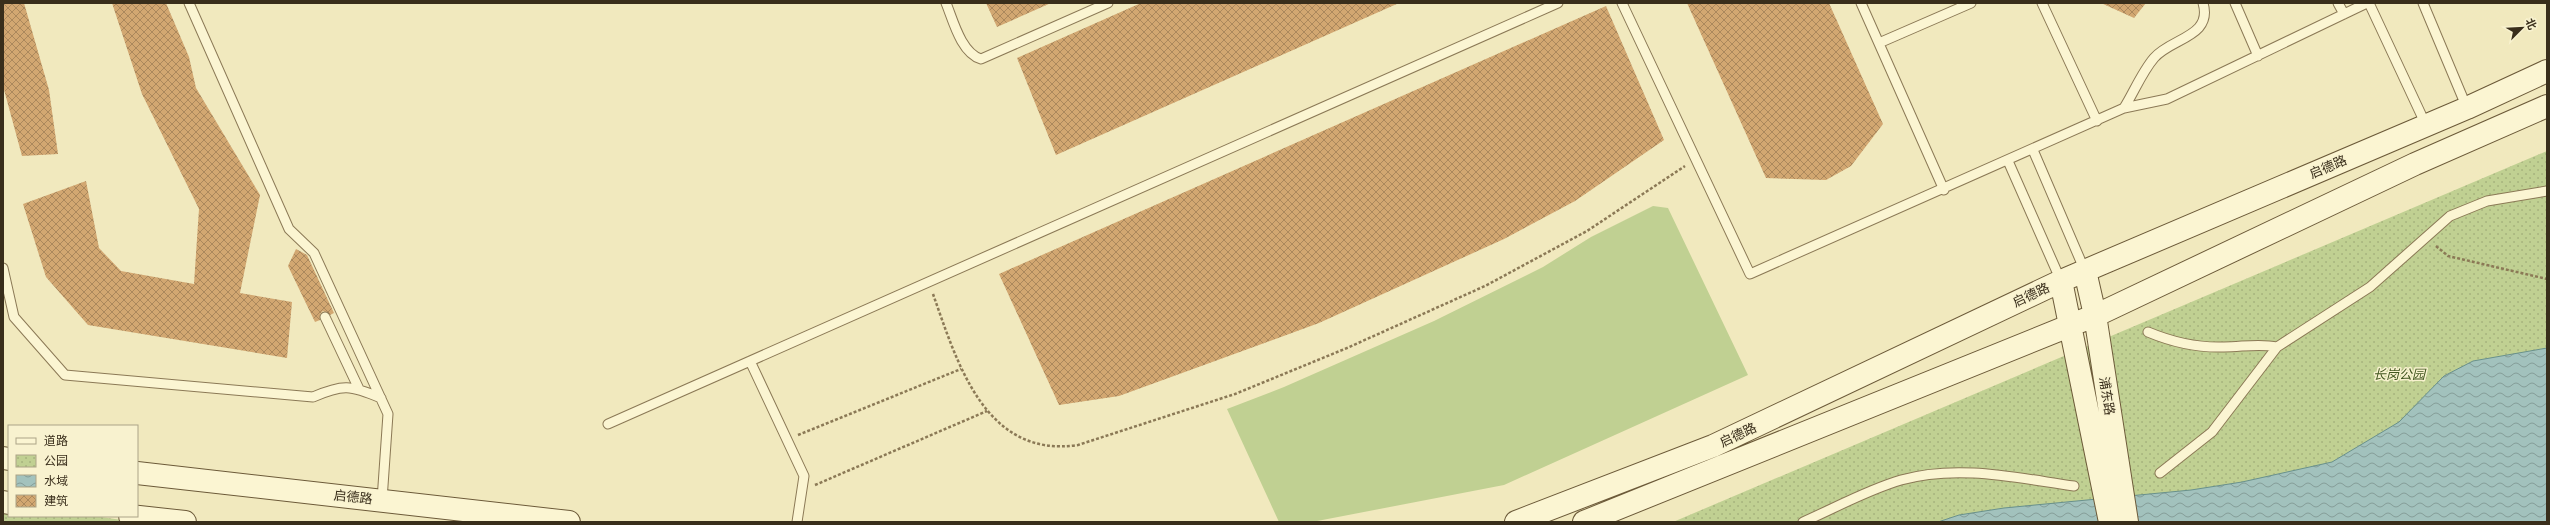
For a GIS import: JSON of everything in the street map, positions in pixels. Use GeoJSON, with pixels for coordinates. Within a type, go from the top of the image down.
{"type":"FeatureCollection","features":[{"type":"Feature","properties":{"kind":"main road","name":"启德路"},"geometry":{"type":"LineString","coordinates":[[1516,522],[1713,446],[2061,281],[2468,108],[2547,71]]}},
{"type":"Feature","properties":{"kind":"main road","name":"启德路"},"geometry":{"type":"LineString","coordinates":[[1584,522],[2094,315],[2415,164],[2547,106]]}},
{"type":"Feature","properties":{"kind":"main road","name":"浦东路"},"geometry":{"type":"LineString","coordinates":[[2085,271],[2094,315],[2127,522]]}},
{"type":"Feature","properties":{"kind":"main road","name":"浦东路"},"geometry":{"type":"LineString","coordinates":[[2061,281],[2110,522]]}},
{"type":"Feature","properties":{"kind":"main road","name":"启德路"},"geometry":{"type":"LineString","coordinates":[[138,473],[569,522]]}},
{"type":"Feature","properties":{"kind":"main road"},"geometry":{"type":"LineString","coordinates":[[138,517],[185,522]]}},
{"type":"Feature","properties":{"kind":"lane"},"geometry":{"type":"LineString","coordinates":[[189,3],[289,229],[314,253],[388,414],[382,500]]}},
{"type":"Feature","properties":{"kind":"lane"},"geometry":{"type":"LineString","coordinates":[[946,3],[965,45],[972,55],[981,59],[1108,3]]}},
{"type":"Feature","properties":{"kind":"lane"},"geometry":{"type":"LineString","coordinates":[[608,424],[1558,3]]}},
{"type":"Feature","properties":{"kind":"lane"},"geometry":{"type":"LineString","coordinates":[[1622,3],[1750,274],[1944,190],[2124,108],[2167,98],[2368,3],[2426,125]]}},
{"type":"Feature","properties":{"kind":"lane"},"geometry":{"type":"LineString","coordinates":[[1861,3],[1944,190]]}},
{"type":"Feature","properties":{"kind":"lane"},"geometry":{"type":"LineString","coordinates":[[1879,43],[1971,3]]}},
{"type":"Feature","properties":{"kind":"lane"},"geometry":{"type":"LineString","coordinates":[[2042,3],[2097,121]]}},
{"type":"Feature","properties":{"kind":"lane"},"geometry":{"type":"LineString","coordinates":[[2124,108],[2154,58],[2161,51],[2199,28],[2205,12],[2203,3]]}},
{"type":"Feature","properties":{"kind":"lane"},"geometry":{"type":"LineString","coordinates":[[2234,3],[2258,56]]}},
{"type":"Feature","properties":{"kind":"lane"},"geometry":{"type":"LineString","coordinates":[[2338,3],[2344,14]]}},
{"type":"Feature","properties":{"kind":"lane"},"geometry":{"type":"LineString","coordinates":[[2424,3],[2468,108]]}},
{"type":"Feature","properties":{"kind":"lane"},"geometry":{"type":"LineString","coordinates":[[2033,150],[2085,271]]}},
{"type":"Feature","properties":{"kind":"lane"},"geometry":{"type":"LineString","coordinates":[[2008,161],[2061,281]]}},
{"type":"Feature","properties":{"kind":"lane"},"geometry":{"type":"LineString","coordinates":[[2160,473],[2212,432],[2277,347],[2370,287],[2450,216],[2487,201],[2547,190]]}},
{"type":"Feature","properties":{"kind":"lane"},"geometry":{"type":"LineString","coordinates":[[3,268],[14,317],[65,375],[313,397],[337,386],[359,389],[381,398]]}},
{"type":"Feature","properties":{"kind":"lane"},"geometry":{"type":"LineString","coordinates":[[325,317],[359,389]]}},
{"type":"Feature","properties":{"kind":"lane"},"geometry":{"type":"LineString","coordinates":[[2148,332],[2172,342],[2196,345],[2222,348],[2264,344],[2277,347]]}},
{"type":"Feature","properties":{"kind":"lane"},"geometry":{"type":"LineString","coordinates":[[750,361],[804,476],[797,522]]}},
{"type":"Feature","properties":{"kind":"lane"},"geometry":{"type":"LineString","coordinates":[[1803,522],[1889,484],[1932,474],[1991,474],[2074,486]]}},
{"type":"Feature","properties":{"kind":"path"},"geometry":{"type":"LineString","coordinates":[[929,282],[961,369],[987,411],[1016,435],[1040,445],[1059,448],[1104,438],[1235,394],[1347,348],[1485,286],[1587,231],[1696,159]]}},
{"type":"Feature","properties":{"kind":"path"},"geometry":{"type":"LineString","coordinates":[[2426,237],[2448,256],[2547,279]]}},
{"type":"Feature","properties":{"kind":"path"},"geometry":{"type":"LineString","coordinates":[[787,440],[961,369]]}},
{"type":"Feature","properties":{"kind":"path"},"geometry":{"type":"LineString","coordinates":[[802,491],[987,411]]}},
{"type":"Feature","properties":{"kind":"green space","name":"长岗公园"},"geometry":{"type":"Polygon","coordinates":[[[2547,151],[2547,522],[1673,522],[2547,151]]]}},
{"type":"Feature","properties":{"kind":"green space"},"geometry":{"type":"Polygon","coordinates":[[[1653,206],[1668,208],[1748,375],[1504,485],[1312,522],[1279,522],[1227,409],[1284,387],[1434,321],[1543,267],[1591,237],[1653,206]]]}},
{"type":"Feature","properties":{"kind":"green space"},"geometry":{"type":"Polygon","coordinates":[[[3,504],[8,505],[8,517],[100,517],[137,522],[3,522],[3,504]]]}},
{"type":"Feature","properties":{"kind":"water"},"geometry":{"type":"Polygon","coordinates":[[[2547,348],[2547,522],[1938,522],[1959,515],[2004,508],[2191,490],[2242,482],[2332,462],[2399,422],[2444,376],[2473,361],[2547,348]]]}},
{"type":"Feature","properties":{"kind":"building"},"geometry":{"type":"Polygon","coordinates":[[[3,3],[24,3],[49,90],[58,154],[22,156],[3,86],[3,3]]]}},
{"type":"Feature","properties":{"kind":"building"},"geometry":{"type":"Polygon","coordinates":[[[112,3],[166,3],[189,57],[196,88],[260,195],[240,293],[292,302],[287,358],[88,325],[46,277],[23,204],[86,181],[99,248],[121,271],[194,284],[199,209],[142,94],[112,3]]]}},
{"type":"Feature","properties":{"kind":"building"},"geometry":{"type":"Polygon","coordinates":[[[986,3],[1051,3],[997,27],[986,3]]]}},
{"type":"Feature","properties":{"kind":"building"},"geometry":{"type":"Polygon","coordinates":[[[1141,3],[1399,3],[1056,155],[1017,58],[1141,3]]]}},
{"type":"Feature","properties":{"kind":"building"},"geometry":{"type":"Polygon","coordinates":[[[1687,3],[1829,3],[1883,124],[1851,166],[1826,180],[1766,178],[1687,3]]]}},
{"type":"Feature","properties":{"kind":"building"},"geometry":{"type":"Polygon","coordinates":[[[2101,3],[2146,3],[2134,18],[2101,3]]]}},
{"type":"Feature","properties":{"kind":"building"},"geometry":{"type":"Polygon","coordinates":[[[1606,6],[1664,140],[1575,201],[1504,239],[1319,323],[1119,396],[1059,405],[999,274],[1606,6]]]}},
{"type":"Feature","properties":{"kind":"building"},"geometry":{"type":"Polygon","coordinates":[[[296,249],[307,255],[334,313],[330,315],[323,311],[320,314],[320,320],[315,322],[288,266],[296,249]]]}}]}
